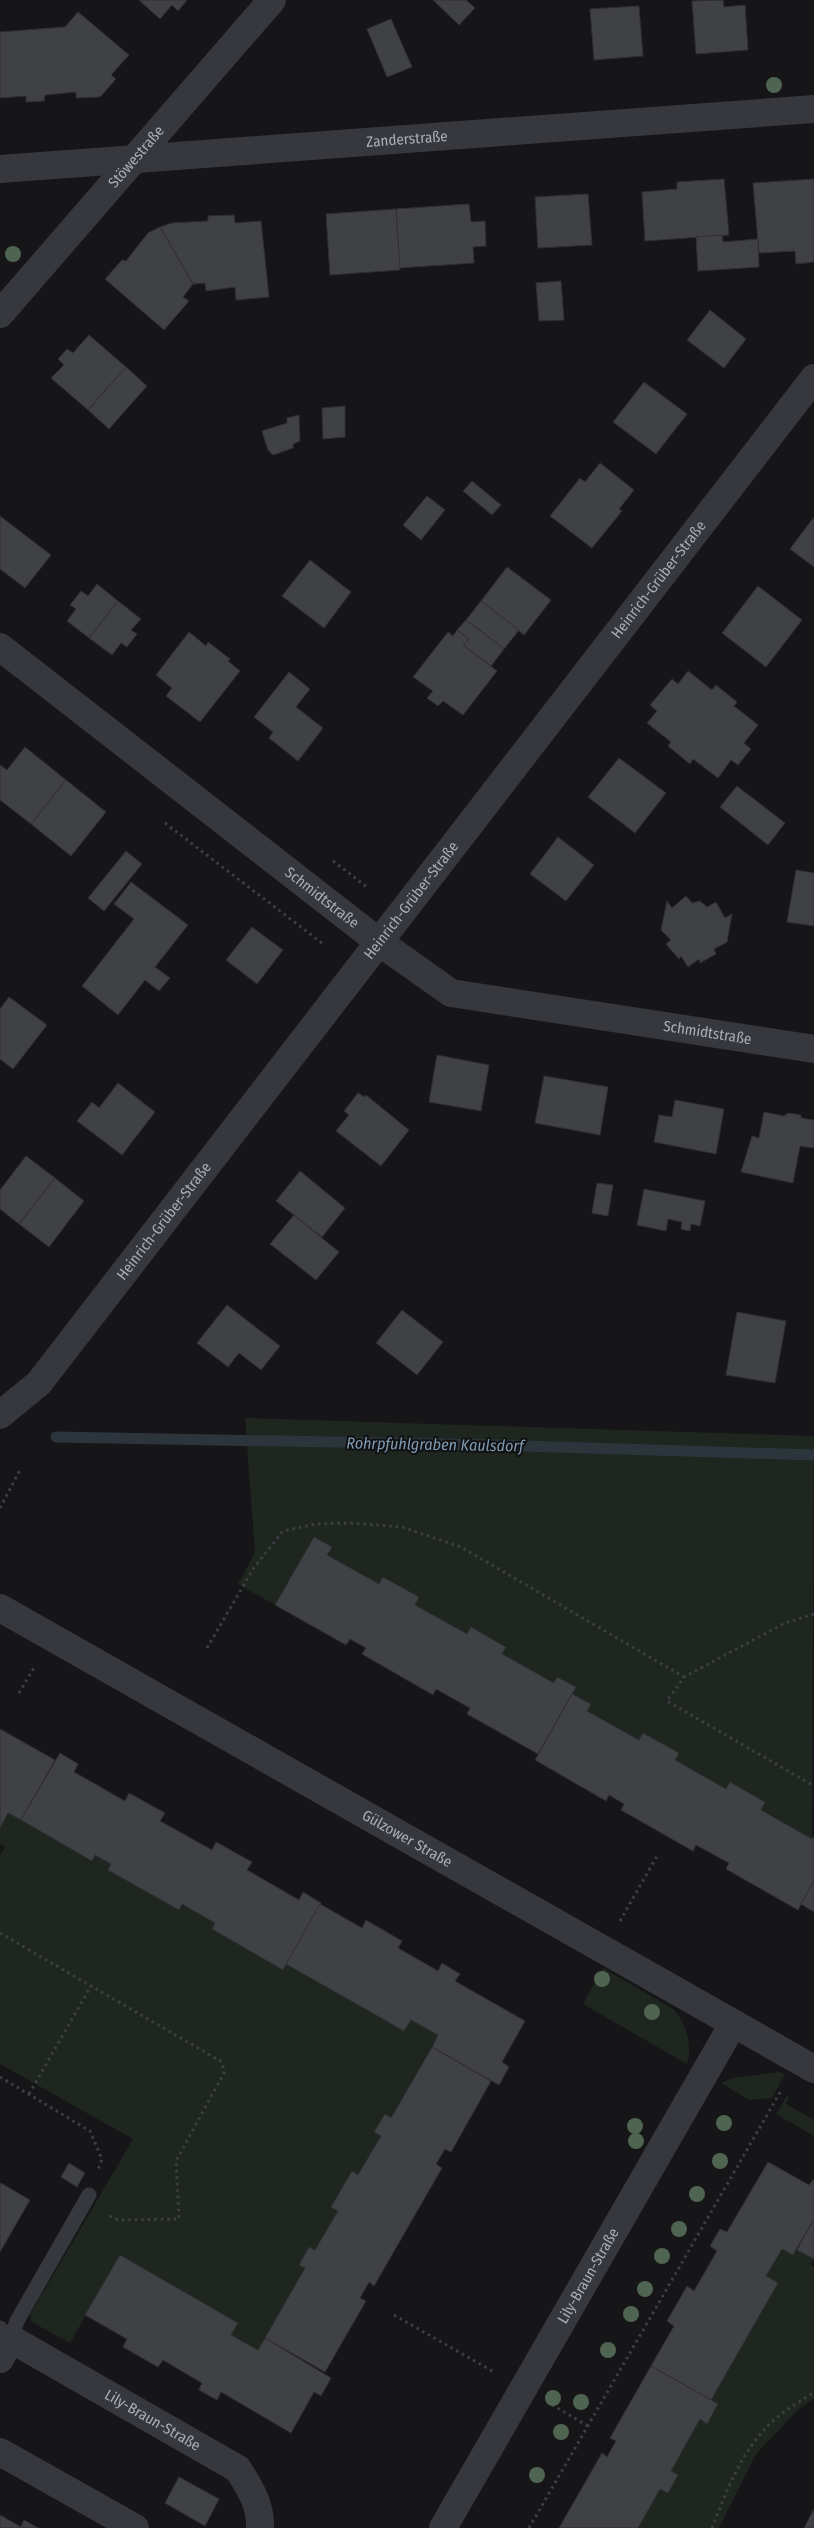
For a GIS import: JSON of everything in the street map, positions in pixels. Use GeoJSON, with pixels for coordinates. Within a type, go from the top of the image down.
{"type":"FeatureCollection","features":[{"type":"Feature","properties":{"kind":"street","name":"Stöwestraße"},"geometry":{"type":"LineString","coordinates":[[0,314],[272,0]]}},
{"type":"Feature","properties":{"kind":"street","name":"Zanderstraße"},"geometry":{"type":"LineString","coordinates":[[0,169],[814,110]]}},
{"type":"Feature","properties":{"kind":"street","name":"Heinrich-Grüber-Straße"},"geometry":{"type":"LineString","coordinates":[[0,1415],[40,1383],[814,378]]}},
{"type":"Feature","properties":{"kind":"street","name":"Schmidtstraße"},"geometry":{"type":"LineString","coordinates":[[0,647],[379,942],[451,993],[814,1049]]}},
{"type":"Feature","properties":{"kind":"street","name":"Gülzower Straße"},"geometry":{"type":"LineString","coordinates":[[0,1608],[814,2069]]}},
{"type":"Feature","properties":{"kind":"street","name":"Lily-Braun-Straße"},"geometry":{"type":"LineString","coordinates":[[443,2528],[734,2024]]}},
{"type":"Feature","properties":{"kind":"street","name":"Lily-Braun-Straße"},"geometry":{"type":"LineString","coordinates":[[4,2342],[238,2469],[252,2492],[260,2514],[260,2528]]}},
{"type":"Feature","properties":{"kind":"street"},"geometry":{"type":"LineString","coordinates":[[0,2452],[135,2528]]}},
{"type":"Feature","properties":{"kind":"lane"},"geometry":{"type":"LineString","coordinates":[[4,2342],[86,2201]]}},
{"type":"Feature","properties":{"kind":"path"},"geometry":{"type":"LineString","coordinates":[[0,1508],[21,1468]]}},
{"type":"Feature","properties":{"kind":"path"},"geometry":{"type":"LineString","coordinates":[[207,1648],[253,1569],[283,1530],[316,1524],[349,1523],[402,1527],[461,1548],[684,1677]]}},
{"type":"Feature","properties":{"kind":"path"},"geometry":{"type":"LineString","coordinates":[[814,1614],[785,1623],[684,1677],[667,1701],[814,1786]]}},
{"type":"Feature","properties":{"kind":"path"},"geometry":{"type":"LineString","coordinates":[[618,1926],[657,1856]]}},
{"type":"Feature","properties":{"kind":"path"},"geometry":{"type":"LineString","coordinates":[[0,1933],[222,2062],[224,2073],[176,2161],[179,2219],[119,2220],[86,2201],[102,2159],[90,2131],[0,2077]]}},
{"type":"Feature","properties":{"kind":"path"},"geometry":{"type":"LineString","coordinates":[[30,2094],[91,1986]]}},
{"type":"Feature","properties":{"kind":"path"},"geometry":{"type":"LineString","coordinates":[[529,2528],[785,2084]]}},
{"type":"Feature","properties":{"kind":"path"},"geometry":{"type":"LineString","coordinates":[[394,2315],[588,2426]]}},
{"type":"Feature","properties":{"kind":"path"},"geometry":{"type":"LineString","coordinates":[[712,2528],[728,2488],[757,2438],[773,2421],[814,2392]]}},
{"type":"Feature","properties":{"kind":"shaded area"},"geometry":{"type":"Polygon","coordinates":[[[245,1418],[814,1436],[812,1839],[761,1810],[765,1802],[730,1783],[726,1789],[675,1760],[678,1753],[643,1733],[639,1740],[587,1711],[591,1704],[572,1694],[575,1687],[557,1677],[554,1683],[502,1654],[506,1646],[471,1627],[467,1634],[415,1605],[419,1597],[384,1577],[379,1584],[327,1555],[332,1547],[314,1537],[275,1605],[238,1584],[255,1553],[245,1418]]]}},
{"type":"Feature","properties":{"kind":"shaded area"},"geometry":{"type":"Polygon","coordinates":[[[8,1813],[92,1861],[95,1855],[111,1864],[108,1870],[179,1910],[182,1904],[215,1923],[212,1929],[283,1969],[286,1964],[404,2031],[411,2020],[438,2035],[391,2118],[385,2114],[374,2132],[381,2136],[358,2175],[351,2172],[332,2206],[338,2211],[315,2250],[309,2247],[299,2265],[305,2268],[258,2350],[231,2335],[238,2323],[120,2256],[70,2343],[30,2321],[31,2313],[133,2139],[0,2064],[0,1856],[5,1847],[0,1844],[0,1828],[8,1813]]]}},
{"type":"Feature","properties":{"kind":"shaded area"},"geometry":{"type":"Polygon","coordinates":[[[603,1968],[673,2009],[678,2014],[685,2027],[689,2042],[687,2064],[583,2004],[603,1968]]]}},
{"type":"Feature","properties":{"kind":"shaded area"},"geometry":{"type":"Polygon","coordinates":[[[779,2072],[785,2074],[772,2098],[749,2100],[721,2083],[732,2078],[779,2072]]]}},
{"type":"Feature","properties":{"kind":"shaded area"},"geometry":{"type":"Polygon","coordinates":[[[787,2096],[789,2097],[786,2104],[814,2120],[814,2136],[776,2114],[787,2096]]]}},
{"type":"Feature","properties":{"kind":"shaded area"},"geometry":{"type":"Polygon","coordinates":[[[782,2249],[793,2255],[797,2250],[814,2259],[811,2265],[814,2267],[814,2399],[798,2410],[756,2454],[719,2528],[638,2528],[700,2419],[707,2423],[718,2405],[711,2400],[778,2283],[766,2276],[782,2249]]]}},
{"type":"Feature","properties":{"kind":"building"},"geometry":{"type":"Polygon","coordinates":[[[139,0],[187,0],[178,11],[172,5],[160,19],[139,0]]]}},
{"type":"Feature","properties":{"kind":"building"},"geometry":{"type":"Polygon","coordinates":[[[433,0],[466,0],[475,8],[459,25],[433,0]]]}},
{"type":"Feature","properties":{"kind":"building"},"geometry":{"type":"Polygon","coordinates":[[[723,0],[724,7],[745,5],[748,50],[696,54],[692,1],[723,0]]]}},
{"type":"Feature","properties":{"kind":"building"},"geometry":{"type":"Polygon","coordinates":[[[639,6],[643,56],[594,60],[590,9],[639,6]]]}},
{"type":"Feature","properties":{"kind":"building"},"geometry":{"type":"Polygon","coordinates":[[[78,12],[129,55],[111,75],[116,79],[100,97],[76,98],[76,92],[45,95],[44,101],[26,102],[26,96],[0,98],[0,32],[65,27],[78,12]]]}},
{"type":"Feature","properties":{"kind":"building"},"geometry":{"type":"Polygon","coordinates":[[[391,19],[412,67],[387,77],[367,29],[391,19]]]}},
{"type":"Feature","properties":{"kind":"building"},"geometry":{"type":"Polygon","coordinates":[[[724,179],[729,235],[645,241],[642,192],[677,189],[677,182],[724,179]]]}},
{"type":"Feature","properties":{"kind":"building"},"geometry":{"type":"Polygon","coordinates":[[[814,179],[814,262],[796,264],[795,251],[759,253],[753,183],[814,179]]]}},
{"type":"Feature","properties":{"kind":"building"},"geometry":{"type":"Polygon","coordinates":[[[588,194],[592,245],[538,248],[535,197],[588,194]]]}},
{"type":"Feature","properties":{"kind":"building"},"geometry":{"type":"Polygon","coordinates":[[[469,204],[471,222],[485,221],[486,246],[473,247],[474,263],[399,268],[396,209],[469,204]]]}},
{"type":"Feature","properties":{"kind":"building"},"geometry":{"type":"Polygon","coordinates":[[[396,209],[400,270],[330,275],[326,214],[396,209]]]}},
{"type":"Feature","properties":{"kind":"building"},"geometry":{"type":"Polygon","coordinates":[[[234,215],[235,223],[261,221],[269,297],[236,300],[235,287],[206,291],[205,283],[193,284],[160,227],[172,223],[208,221],[208,216],[234,215]]]}},
{"type":"Feature","properties":{"kind":"building"},"geometry":{"type":"Polygon","coordinates":[[[160,227],[193,284],[183,297],[189,301],[164,330],[105,279],[122,260],[126,261],[148,233],[160,227]]]}},
{"type":"Feature","properties":{"kind":"building"},"geometry":{"type":"Polygon","coordinates":[[[722,235],[723,242],[758,239],[759,267],[698,271],[696,237],[722,235]]]}},
{"type":"Feature","properties":{"kind":"building"},"geometry":{"type":"Polygon","coordinates":[[[561,281],[564,320],[539,321],[536,283],[561,281]]]}},
{"type":"Feature","properties":{"kind":"building"},"geometry":{"type":"Polygon","coordinates":[[[710,310],[746,339],[724,368],[687,340],[710,310]]]}},
{"type":"Feature","properties":{"kind":"building"},"geometry":{"type":"Polygon","coordinates":[[[89,335],[126,367],[88,410],[51,378],[64,365],[58,359],[67,349],[73,353],[89,335]]]}},
{"type":"Feature","properties":{"kind":"building"},"geometry":{"type":"Polygon","coordinates":[[[126,367],[147,386],[109,429],[88,410],[126,367]]]}},
{"type":"Feature","properties":{"kind":"building"},"geometry":{"type":"Polygon","coordinates":[[[644,382],[687,414],[656,454],[613,422],[644,382]]]}},
{"type":"Feature","properties":{"kind":"building"},"geometry":{"type":"Polygon","coordinates":[[[345,406],[345,437],[323,439],[322,408],[345,406]]]}},
{"type":"Feature","properties":{"kind":"building"},"geometry":{"type":"Polygon","coordinates":[[[299,415],[300,441],[293,444],[293,448],[273,455],[268,450],[262,431],[287,423],[287,418],[299,415]]]}},
{"type":"Feature","properties":{"kind":"building"},"geometry":{"type":"Polygon","coordinates":[[[600,463],[634,490],[619,509],[622,511],[592,548],[550,516],[580,478],[585,482],[600,463]]]}},
{"type":"Feature","properties":{"kind":"building"},"geometry":{"type":"Polygon","coordinates":[[[472,481],[501,505],[492,515],[463,491],[472,481]]]}},
{"type":"Feature","properties":{"kind":"building"},"geometry":{"type":"Polygon","coordinates":[[[427,496],[445,510],[421,540],[403,525],[427,496]]]}},
{"type":"Feature","properties":{"kind":"building"},"geometry":{"type":"Polygon","coordinates":[[[0,516],[51,555],[25,588],[0,569],[0,516]]]}},
{"type":"Feature","properties":{"kind":"building"},"geometry":{"type":"Polygon","coordinates":[[[814,517],[814,567],[790,549],[814,517]]]}},
{"type":"Feature","properties":{"kind":"building"},"geometry":{"type":"Polygon","coordinates":[[[310,560],[351,592],[324,628],[282,596],[310,560]]]}},
{"type":"Feature","properties":{"kind":"building"},"geometry":{"type":"Polygon","coordinates":[[[507,567],[551,600],[524,635],[481,601],[507,567]]]}},
{"type":"Feature","properties":{"kind":"building"},"geometry":{"type":"Polygon","coordinates":[[[97,584],[118,601],[89,638],[67,621],[76,609],[70,605],[81,591],[88,596],[97,584]]]}},
{"type":"Feature","properties":{"kind":"building"},"geometry":{"type":"Polygon","coordinates":[[[758,586],[802,620],[766,667],[722,633],[758,586]]]}},
{"type":"Feature","properties":{"kind":"building"},"geometry":{"type":"Polygon","coordinates":[[[118,601],[141,619],[131,630],[137,634],[127,647],[121,643],[112,655],[89,638],[118,601]]]}},
{"type":"Feature","properties":{"kind":"building"},"geometry":{"type":"Polygon","coordinates":[[[481,601],[519,630],[504,649],[466,620],[481,601]]]}},
{"type":"Feature","properties":{"kind":"building"},"geometry":{"type":"Polygon","coordinates":[[[466,620],[504,649],[491,666],[463,645],[469,639],[457,630],[466,620]]]}},
{"type":"Feature","properties":{"kind":"building"},"geometry":{"type":"Polygon","coordinates":[[[457,630],[469,639],[463,645],[497,671],[463,715],[443,701],[438,706],[427,698],[433,691],[413,677],[448,632],[453,636],[457,630]]]}},
{"type":"Feature","properties":{"kind":"building"},"geometry":{"type":"Polygon","coordinates":[[[189,632],[206,646],[208,642],[230,659],[228,661],[240,671],[200,722],[166,696],[172,688],[156,675],[189,632]]]}},
{"type":"Feature","properties":{"kind":"building"},"geometry":{"type":"Polygon","coordinates":[[[688,671],[712,690],[716,685],[737,702],[734,706],[758,725],[744,743],[751,749],[738,765],[731,760],[718,778],[693,759],[690,764],[668,746],[671,742],[647,723],[657,711],[650,705],[672,679],[678,684],[688,671]]]}},
{"type":"Feature","properties":{"kind":"building"},"geometry":{"type":"Polygon","coordinates":[[[289,672],[310,689],[296,707],[323,728],[298,761],[269,738],[273,732],[254,717],[289,672]]]}},
{"type":"Feature","properties":{"kind":"building"},"geometry":{"type":"Polygon","coordinates":[[[25,747],[66,780],[31,824],[0,800],[0,765],[7,770],[25,747]]]}},
{"type":"Feature","properties":{"kind":"building"},"geometry":{"type":"Polygon","coordinates":[[[619,758],[666,793],[635,833],[588,797],[619,758]]]}},
{"type":"Feature","properties":{"kind":"building"},"geometry":{"type":"Polygon","coordinates":[[[66,780],[106,812],[71,856],[31,824],[66,780]]]}},
{"type":"Feature","properties":{"kind":"building"},"geometry":{"type":"Polygon","coordinates":[[[737,786],[785,823],[768,845],[720,807],[737,786]]]}},
{"type":"Feature","properties":{"kind":"building"},"geometry":{"type":"Polygon","coordinates":[[[558,837],[594,865],[566,901],[530,874],[558,837]]]}},
{"type":"Feature","properties":{"kind":"building"},"geometry":{"type":"Polygon","coordinates":[[[126,851],[142,864],[104,911],[88,898],[126,851]]]}},
{"type":"Feature","properties":{"kind":"building"},"geometry":{"type":"Polygon","coordinates":[[[796,870],[814,873],[814,926],[787,922],[796,870]]]}},
{"type":"Feature","properties":{"kind":"building"},"geometry":{"type":"Polygon","coordinates":[[[131,882],[188,925],[155,967],[170,978],[159,991],[145,980],[118,1015],[82,986],[134,919],[114,904],[131,882]]]}},
{"type":"Feature","properties":{"kind":"building"},"geometry":{"type":"Polygon","coordinates":[[[686,896],[692,903],[700,901],[707,907],[716,902],[725,918],[732,914],[727,942],[714,949],[716,954],[700,963],[699,959],[688,967],[681,956],[679,959],[666,944],[671,940],[661,930],[667,901],[672,908],[686,896]]]}},
{"type":"Feature","properties":{"kind":"building"},"geometry":{"type":"Polygon","coordinates":[[[252,927],[283,950],[257,984],[226,960],[252,927]]]}},
{"type":"Feature","properties":{"kind":"building"},"geometry":{"type":"Polygon","coordinates":[[[9,997],[47,1025],[13,1069],[0,1059],[0,1009],[9,997]]]}},
{"type":"Feature","properties":{"kind":"building"},"geometry":{"type":"Polygon","coordinates":[[[437,1055],[489,1065],[481,1111],[429,1102],[437,1055]]]}},
{"type":"Feature","properties":{"kind":"building"},"geometry":{"type":"Polygon","coordinates":[[[544,1076],[608,1087],[600,1135],[535,1123],[544,1076]]]}},
{"type":"Feature","properties":{"kind":"building"},"geometry":{"type":"Polygon","coordinates":[[[118,1083],[155,1112],[122,1155],[77,1121],[92,1102],[99,1108],[118,1083]]]}},
{"type":"Feature","properties":{"kind":"building"},"geometry":{"type":"Polygon","coordinates":[[[358,1093],[365,1097],[366,1095],[409,1130],[381,1166],[336,1131],[349,1115],[344,1111],[358,1093]]]}},
{"type":"Feature","properties":{"kind":"building"},"geometry":{"type":"Polygon","coordinates":[[[675,1100],[724,1109],[716,1154],[654,1142],[659,1115],[672,1117],[675,1100]]]}},
{"type":"Feature","properties":{"kind":"building"},"geometry":{"type":"Polygon","coordinates":[[[764,1112],[784,1116],[788,1113],[801,1115],[801,1118],[814,1120],[814,1148],[800,1146],[793,1183],[741,1172],[752,1136],[759,1138],[764,1112]]]}},
{"type":"Feature","properties":{"kind":"building"},"geometry":{"type":"Polygon","coordinates":[[[26,1156],[55,1178],[19,1224],[0,1209],[0,1190],[26,1156]]]}},
{"type":"Feature","properties":{"kind":"building"},"geometry":{"type":"Polygon","coordinates":[[[300,1171],[345,1208],[322,1237],[276,1201],[300,1171]]]}},
{"type":"Feature","properties":{"kind":"building"},"geometry":{"type":"Polygon","coordinates":[[[55,1178],[84,1201],[49,1247],[19,1224],[55,1178]]]}},
{"type":"Feature","properties":{"kind":"building"},"geometry":{"type":"Polygon","coordinates":[[[597,1183],[613,1185],[608,1216],[592,1213],[597,1183]]]}},
{"type":"Feature","properties":{"kind":"building"},"geometry":{"type":"Polygon","coordinates":[[[644,1189],[705,1201],[700,1226],[691,1224],[690,1231],[681,1229],[682,1222],[668,1219],[666,1231],[637,1225],[644,1189]]]}},
{"type":"Feature","properties":{"kind":"building"},"geometry":{"type":"Polygon","coordinates":[[[294,1215],[339,1252],[316,1280],[270,1244],[294,1215]]]}},
{"type":"Feature","properties":{"kind":"building"},"geometry":{"type":"Polygon","coordinates":[[[227,1305],[280,1346],[261,1370],[239,1353],[228,1367],[197,1343],[227,1305]]]}},
{"type":"Feature","properties":{"kind":"building"},"geometry":{"type":"Polygon","coordinates":[[[402,1310],[443,1342],[417,1375],[376,1343],[402,1310]]]}},
{"type":"Feature","properties":{"kind":"building"},"geometry":{"type":"Polygon","coordinates":[[[737,1312],[786,1321],[775,1383],[726,1375],[737,1312]]]}},
{"type":"Feature","properties":{"kind":"building"},"geometry":{"type":"Polygon","coordinates":[[[314,1537],[332,1547],[327,1555],[379,1584],[383,1577],[419,1597],[415,1605],[467,1634],[471,1627],[506,1647],[502,1654],[554,1683],[557,1677],[576,1687],[538,1754],[467,1714],[470,1708],[436,1689],[433,1695],[362,1654],[366,1648],[350,1639],[346,1645],[275,1605],[314,1537]]]}},
{"type":"Feature","properties":{"kind":"building"},"geometry":{"type":"Polygon","coordinates":[[[572,1694],[591,1704],[587,1711],[639,1740],[643,1733],[679,1753],[675,1760],[726,1789],[730,1782],[765,1802],[761,1810],[812,1839],[814,1836],[814,1881],[798,1910],[726,1869],[729,1863],[696,1845],[693,1851],[621,1810],[624,1804],[609,1795],[606,1801],[535,1760],[572,1694]]]}},
{"type":"Feature","properties":{"kind":"building"},"geometry":{"type":"Polygon","coordinates":[[[0,1729],[55,1760],[21,1820],[8,1813],[0,1828],[0,1729]]]}},
{"type":"Feature","properties":{"kind":"building"},"geometry":{"type":"Polygon","coordinates":[[[60,1753],[78,1764],[74,1772],[125,1801],[129,1793],[165,1813],[160,1821],[212,1850],[216,1842],[252,1862],[247,1870],[299,1900],[303,1892],[321,1903],[283,1970],[212,1929],[215,1923],[182,1904],[179,1910],[108,1870],[111,1864],[95,1855],[92,1861],[21,1820],[60,1753]]]}},
{"type":"Feature","properties":{"kind":"building"},"geometry":{"type":"Polygon","coordinates":[[[814,1881],[814,1912],[801,1904],[814,1881]]]}},
{"type":"Feature","properties":{"kind":"building"},"geometry":{"type":"Polygon","coordinates":[[[320,1904],[362,1928],[366,1920],[402,1941],[398,1948],[438,1971],[442,1963],[460,1974],[455,1981],[525,2021],[502,2062],[509,2067],[499,2085],[432,2047],[438,2035],[411,2020],[404,2031],[286,1964],[320,1904]]]}},
{"type":"Feature","properties":{"kind":"building"},"geometry":{"type":"Polygon","coordinates":[[[432,2047],[491,2081],[451,2152],[445,2149],[436,2164],[442,2168],[374,2286],[369,2282],[360,2298],[366,2301],[325,2372],[265,2338],[305,2268],[299,2265],[309,2247],[315,2250],[338,2211],[331,2207],[352,2171],[358,2175],[381,2136],[374,2132],[385,2114],[391,2118],[432,2047]]]}},
{"type":"Feature","properties":{"kind":"building"},"geometry":{"type":"Polygon","coordinates":[[[768,2162],[809,2185],[814,2179],[814,2219],[793,2255],[782,2249],[766,2276],[778,2283],[711,2400],[651,2366],[674,2326],[667,2321],[687,2286],[694,2291],[717,2251],[710,2246],[720,2229],[727,2232],[768,2162]]]}},
{"type":"Feature","properties":{"kind":"building"},"geometry":{"type":"Polygon","coordinates":[[[69,2163],[85,2173],[77,2187],[61,2177],[69,2163]]]}},
{"type":"Feature","properties":{"kind":"building"},"geometry":{"type":"Polygon","coordinates":[[[0,2184],[30,2200],[0,2252],[0,2184]]]}},
{"type":"Feature","properties":{"kind":"building"},"geometry":{"type":"Polygon","coordinates":[[[814,2219],[814,2259],[797,2250],[814,2219]]]}},
{"type":"Feature","properties":{"kind":"building"},"geometry":{"type":"Polygon","coordinates":[[[120,2255],[238,2323],[231,2335],[258,2350],[265,2338],[331,2378],[321,2396],[314,2392],[291,2433],[221,2392],[217,2400],[199,2390],[202,2383],[163,2360],[158,2367],[123,2347],[127,2339],[85,2315],[120,2255]]]}},
{"type":"Feature","properties":{"kind":"building"},"geometry":{"type":"Polygon","coordinates":[[[651,2366],[718,2404],[707,2424],[700,2419],[671,2471],[678,2475],[668,2493],[660,2489],[638,2528],[559,2528],[602,2453],[607,2457],[616,2441],[610,2438],[651,2366]]]}},
{"type":"Feature","properties":{"kind":"building"},"geometry":{"type":"Polygon","coordinates":[[[179,2477],[219,2499],[205,2526],[165,2503],[179,2477]]]}},
{"type":"Feature","properties":{"kind":"building"},"geometry":{"type":"Polygon","coordinates":[[[814,2509],[814,2528],[804,2528],[814,2509]]]}},
{"type":"Feature","properties":{"kind":"building"},"geometry":{"type":"Polygon","coordinates":[[[0,2515],[21,2527],[24,2520],[38,2528],[0,2528],[0,2515]]]}},
{"type":"Feature","properties":{"kind":"waterway","name":"Rohrpfuhlgraben Kaulsdorf"},"geometry":{"type":"LineString","coordinates":[[56,1437],[496,1445],[814,1455]]}}]}
